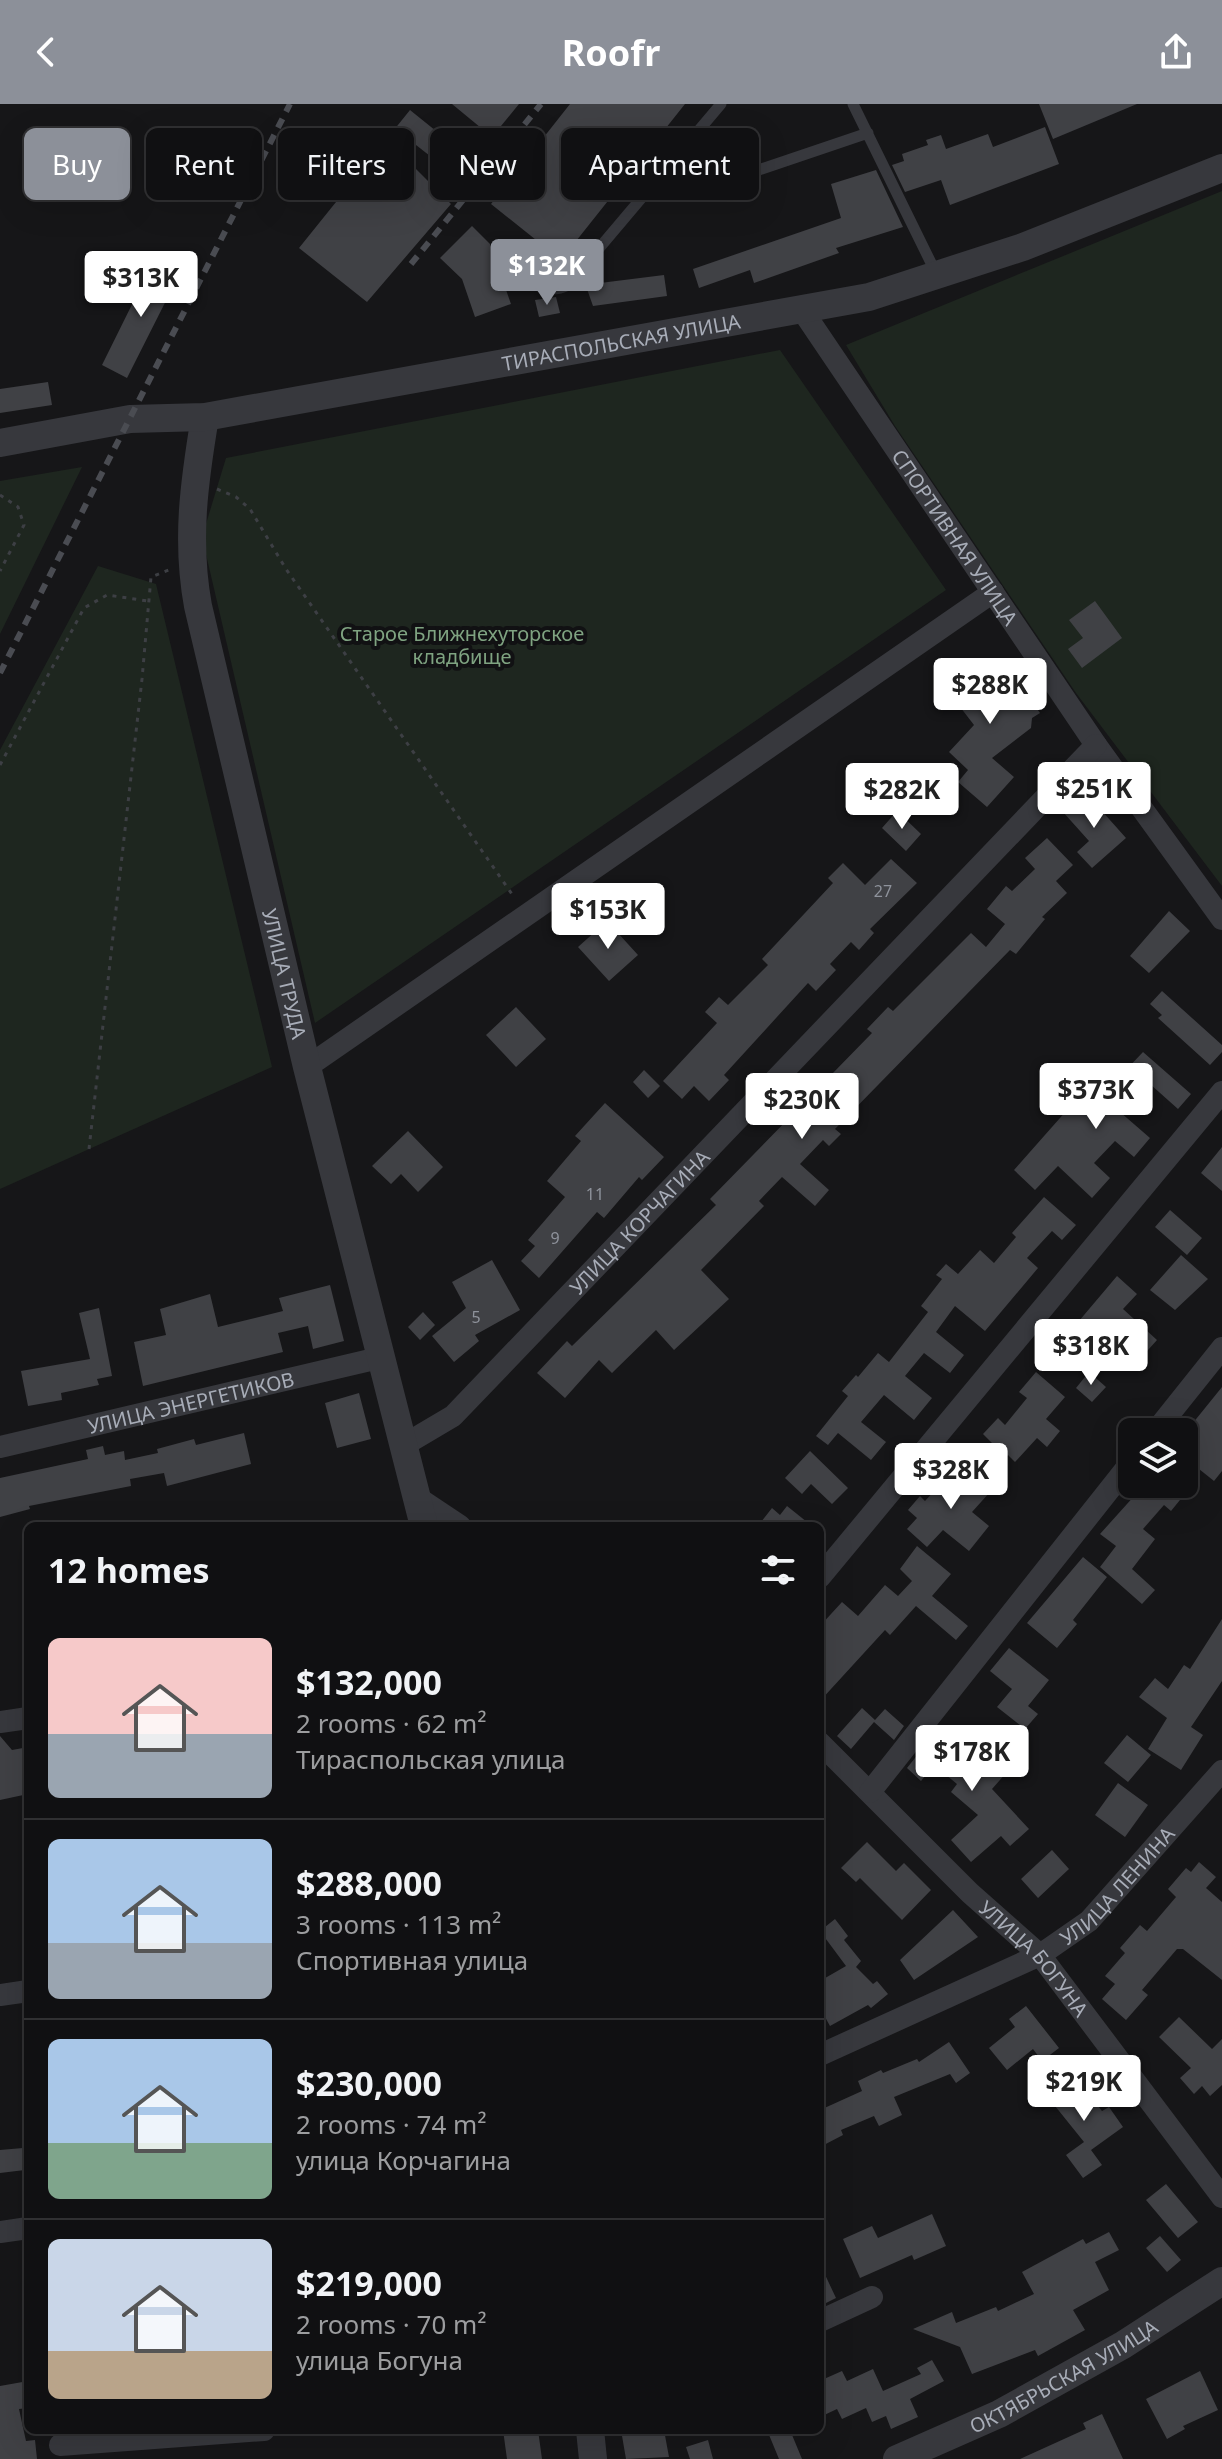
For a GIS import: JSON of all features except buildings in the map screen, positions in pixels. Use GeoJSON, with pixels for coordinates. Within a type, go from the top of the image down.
{"type":"FeatureCollection","features":[{"type":"Feature","properties":{"kind":"street","name":"ТИРАСПОЛЬСКАЯ УЛИЦА"},"geometry":{"type":"LineString","coordinates":[[0,443],[130,419],[205,417],[869,297],[938,277],[1222,168]]}},
{"type":"Feature","properties":{"kind":"street","name":"СПОРТИВНАЯ УЛИЦА"},"geometry":{"type":"LineString","coordinates":[[802,310],[1096,745],[1222,919]]}},
{"type":"Feature","properties":{"kind":"street","name":"УЛИЦА ТРУДА"},"geometry":{"type":"LineString","coordinates":[[205,417],[194,484],[190,564],[307,1067],[423,1522]]}},
{"type":"Feature","properties":{"kind":"street"},"geometry":{"type":"LineString","coordinates":[[307,1067],[993,592]]}},
{"type":"Feature","properties":{"kind":"street","name":"УЛИЦА КОРЧАГИНА"},"geometry":{"type":"LineString","coordinates":[[404,1445],[453,1416],[1096,745]]}},
{"type":"Feature","properties":{"kind":"street"},"geometry":{"type":"LineString","coordinates":[[824,1572],[1222,1092]]}},
{"type":"Feature","properties":{"kind":"street"},"geometry":{"type":"LineString","coordinates":[[1166,1418],[1222,1348]]}},
{"type":"Feature","properties":{"kind":"street","name":"УЛИЦА ЭНЕРГЕТИКОВ"},"geometry":{"type":"LineString","coordinates":[[0,1447],[383,1357]]}},
{"type":"Feature","properties":{"kind":"street"},"geometry":{"type":"LineString","coordinates":[[870,1792],[1118,1479]]}},
{"type":"Feature","properties":{"kind":"street"},"geometry":{"type":"LineString","coordinates":[[418,1498],[454,1522]]}},
{"type":"Feature","properties":{"kind":"street"},"geometry":{"type":"LineString","coordinates":[[0,1722],[24,1719]]}},
{"type":"Feature","properties":{"kind":"street","name":"УЛИЦА БОГУНА"},"geometry":{"type":"LineString","coordinates":[[824,1747],[970,1893],[1040,1955],[1222,2197]]}},
{"type":"Feature","properties":{"kind":"street","name":"УЛИЦА ЛЕНИНА"},"geometry":{"type":"LineString","coordinates":[[824,2053],[1040,1955],[1089,1921],[1222,1771]]}},
{"type":"Feature","properties":{"kind":"street"},"geometry":{"type":"LineString","coordinates":[[0,1995],[24,1992]]}},
{"type":"Feature","properties":{"kind":"street"},"geometry":{"type":"LineString","coordinates":[[0,2232],[24,2229]]}},
{"type":"Feature","properties":{"kind":"street","name":"ОКТЯБРЬСКАЯ УЛИЦА"},"geometry":{"type":"LineString","coordinates":[[897,2459],[999,2414],[1123,2345],[1222,2281]]}},
{"type":"Feature","properties":{"kind":"street"},"geometry":{"type":"LineString","coordinates":[[824,2319],[872,2297]]}},
{"type":"Feature","properties":{"kind":"street"},"geometry":{"type":"LineString","coordinates":[[60,2445],[210,2434]]}},
{"type":"Feature","properties":{"kind":"street"},"geometry":{"type":"LineString","coordinates":[[590,2434],[593,2459]]}},
{"type":"Feature","properties":{"kind":"lane"},"geometry":{"type":"LineString","coordinates":[[701,128],[721,104]]}},
{"type":"Feature","properties":{"kind":"lane"},"geometry":{"type":"LineString","coordinates":[[853,104],[938,277]]}},
{"type":"Feature","properties":{"kind":"lane"},"geometry":{"type":"LineString","coordinates":[[759,170],[868,133]]}},
{"type":"Feature","properties":{"kind":"lane"},"geometry":{"type":"LineString","coordinates":[[505,261],[544,291],[555,292],[568,285],[640,200]]}},
{"type":"Feature","properties":{"kind":"path"},"geometry":{"type":"LineString","coordinates":[[194,484],[223,490],[250,509],[286,569],[526,914]]}},
{"type":"Feature","properties":{"kind":"path"},"geometry":{"type":"LineString","coordinates":[[0,495],[18,507],[24,525],[0,571]]}},
{"type":"Feature","properties":{"kind":"path"},"geometry":{"type":"LineString","coordinates":[[89,1149],[151,577],[190,564]]}},
{"type":"Feature","properties":{"kind":"path"},"geometry":{"type":"LineString","coordinates":[[0,765],[84,608],[107,595],[148,601]]}},
{"type":"Feature","properties":{"kind":"green space"},"geometry":{"type":"Polygon","coordinates":[[[1222,191],[1222,886],[1076,693],[895,426],[846,345],[1222,191]]]}},
{"type":"Feature","properties":{"kind":"green space","name":"Старое Ближнехуторское кладбище"},"geometry":{"type":"Polygon","coordinates":[[[780,350],[946,590],[315,1023],[202,537],[226,458],[780,350]]]}},
{"type":"Feature","properties":{"kind":"green space"},"geometry":{"type":"Polygon","coordinates":[[[82,467],[0,634],[0,481],[82,467]]]}},
{"type":"Feature","properties":{"kind":"green space"},"geometry":{"type":"Polygon","coordinates":[[[98,566],[156,584],[272,1067],[0,1189],[0,750],[98,566]]]}},
{"type":"Feature","properties":{"kind":"railway"},"geometry":{"type":"LineString","coordinates":[[0,673],[290,104]]}},
{"type":"Feature","properties":{"kind":"railway"},"geometry":{"type":"LineString","coordinates":[[411,264],[541,104]]}}]}
